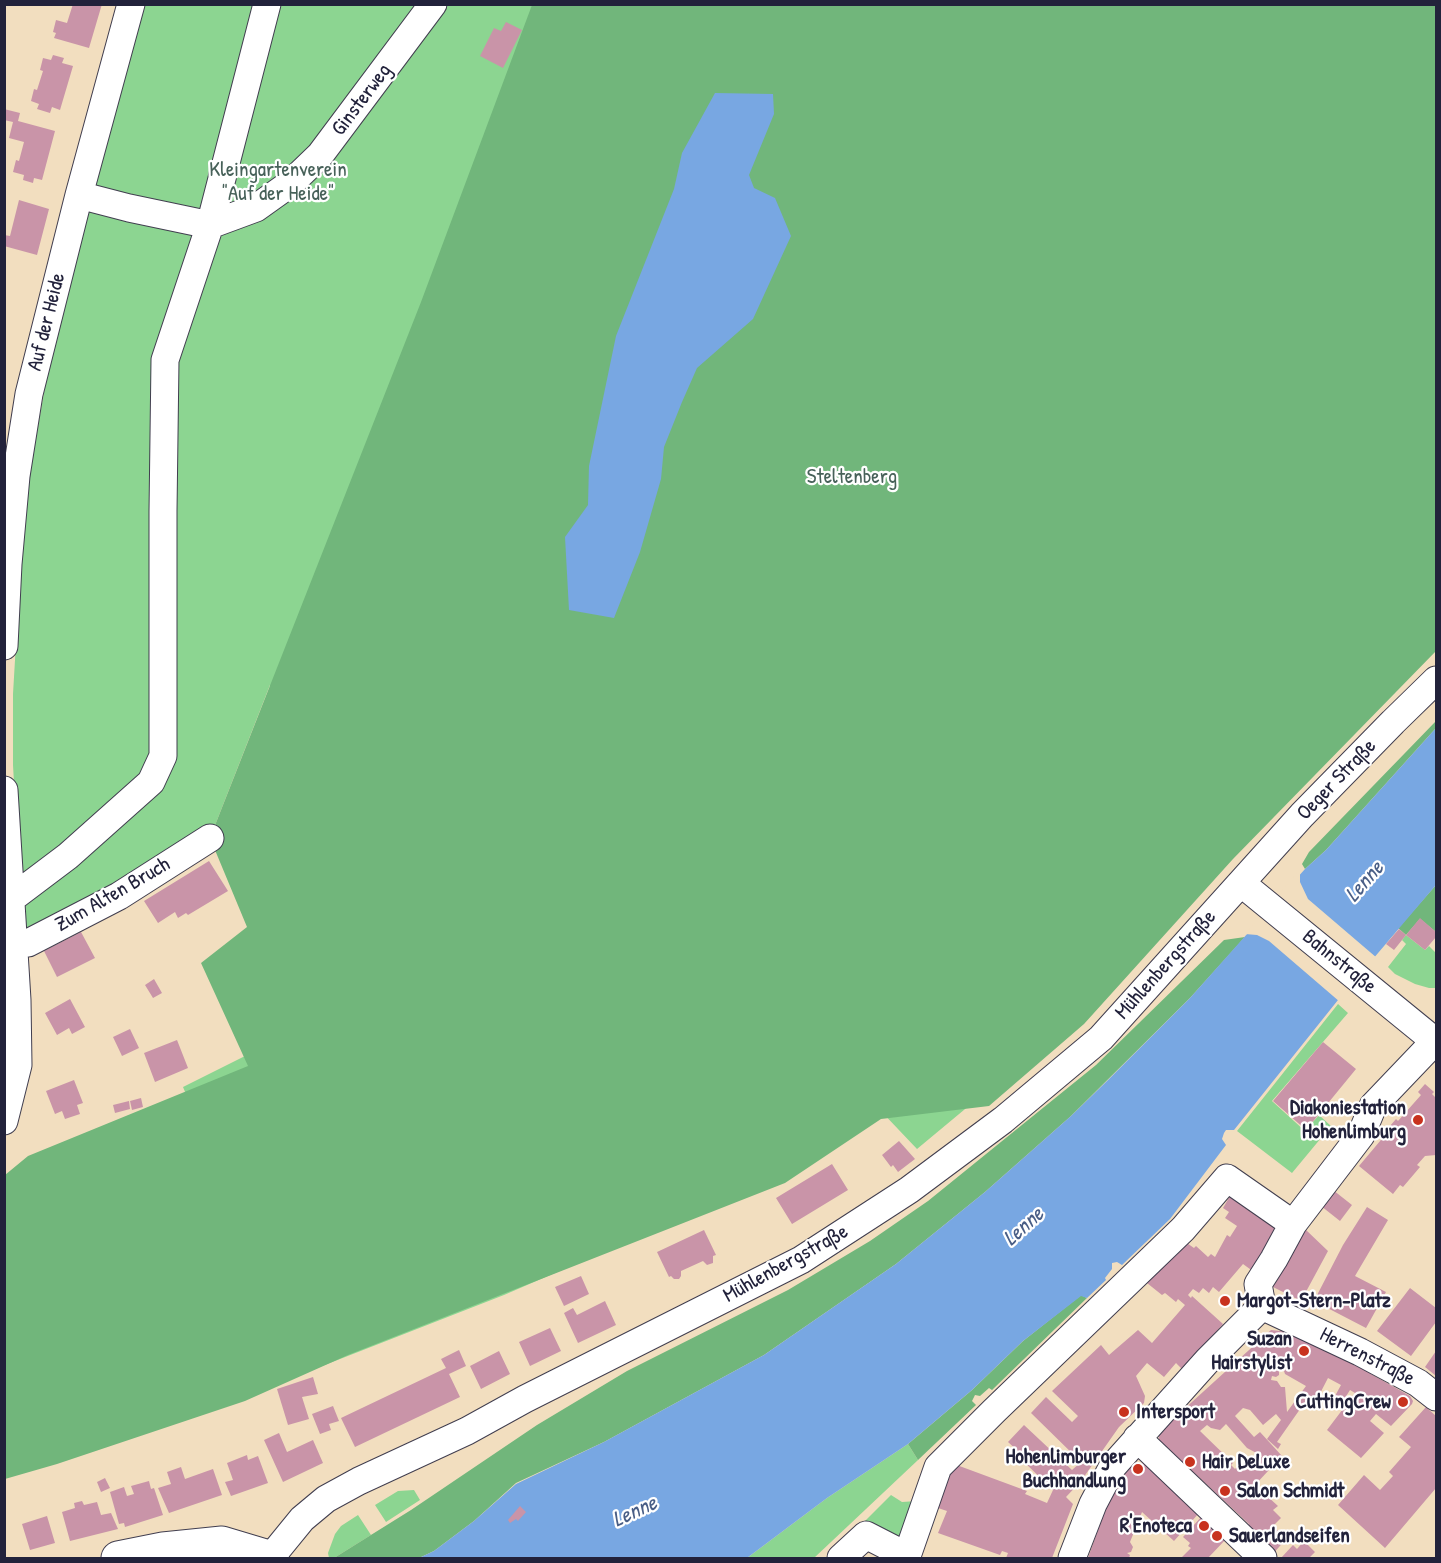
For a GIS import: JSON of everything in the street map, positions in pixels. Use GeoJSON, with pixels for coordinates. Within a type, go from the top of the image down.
{"type":"FeatureCollection","features":[{"type":"Feature","properties":{"kind":"main road"},"geometry":{"type":"LineString","coordinates":[[118,1558],[163,1549],[222,1544],[271,1558]]}},
{"type":"Feature","properties":{"kind":"street","name":"Auf der Heide"},"geometry":{"type":"LineString","coordinates":[[4,646],[16,476],[29,394],[131,4]]}},
{"type":"Feature","properties":{"kind":"street"},"geometry":{"type":"LineString","coordinates":[[11,899],[68,856],[151,782],[164,756],[165,360],[210,225],[267,4]]}},
{"type":"Feature","properties":{"kind":"street","name":"Ginsterweg"},"geometry":{"type":"LineString","coordinates":[[210,225],[256,208],[291,183],[320,154],[434,4]]}},
{"type":"Feature","properties":{"kind":"street"},"geometry":{"type":"LineString","coordinates":[[80,195],[210,225]]}},
{"type":"Feature","properties":{"kind":"street","name":"Oeger Straße"},"geometry":{"type":"LineString","coordinates":[[1249,890],[1302,815],[1392,722],[1437,680]]}},
{"type":"Feature","properties":{"kind":"street"},"geometry":{"type":"LineString","coordinates":[[4,789],[11,899],[8,944],[18,1065],[4,1121]]}},
{"type":"Feature","properties":{"kind":"street","name":"Zum Alten Bruch"},"geometry":{"type":"LineString","coordinates":[[8,944],[27,944],[119,896],[210,838]]}},
{"type":"Feature","properties":{"kind":"street","name":"Bahnstraße"},"geometry":{"type":"LineString","coordinates":[[1249,890],[1436,1041]]}},
{"type":"Feature","properties":{"kind":"street","name":"Mühlenbergstraße"},"geometry":{"type":"LineString","coordinates":[[271,1558],[302,1519],[326,1499],[359,1481],[467,1431],[525,1399],[801,1260],[909,1190],[1003,1120],[1101,1038],[1249,890]]}},
{"type":"Feature","properties":{"kind":"street"},"geometry":{"type":"LineString","coordinates":[[1072,1558],[1093,1504],[1113,1466],[1208,1360],[1262,1306],[1258,1284],[1293,1224],[1361,1135],[1373,1106],[1436,1041]]}},
{"type":"Feature","properties":{"kind":"street"},"geometry":{"type":"LineString","coordinates":[[841,1558],[866,1535],[907,1556],[938,1467],[1183,1228],[1227,1178],[1293,1224]]}},
{"type":"Feature","properties":{"kind":"street","name":"Herrenstraße"},"geometry":{"type":"LineString","coordinates":[[1262,1306],[1360,1352],[1418,1383],[1437,1397]]}},
{"type":"Feature","properties":{"kind":"street"},"geometry":{"type":"LineString","coordinates":[[1137,1438],[1263,1558]]}},
{"type":"Feature","properties":{"kind":"green space","name":"Steltenberg"},"geometry":{"type":"Polygon","coordinates":[[[145,5],[1436,5],[1018,1065],[917,1149],[879,1109],[793,1170],[504,1295],[253,1393],[188,1099],[183,1087],[261,1048],[270,685],[210,838],[27,939],[17,837],[13,765],[13,694],[24,507],[54,335],[145,5]]]}},
{"type":"Feature","properties":{"kind":"green space","name":"Steltenberg"},"geometry":{"type":"Polygon","coordinates":[[[532,5],[1436,5],[1436,651],[1233,859],[1084,1024],[989,1106],[881,1119],[785,1183],[348,1355],[245,1401],[57,1464],[5,1479],[5,1175],[28,1156],[248,1066],[201,963],[247,927],[210,838],[421,302],[532,5]]]}},
{"type":"Feature","properties":{"kind":"green space"},"geometry":{"type":"Polygon","coordinates":[[[1436,721],[1436,728],[1326,850],[1305,869],[1302,864],[1309,852],[1436,721]]]}},
{"type":"Feature","properties":{"kind":"green space"},"geometry":{"type":"Polygon","coordinates":[[[1436,885],[1436,932],[1420,919],[1406,935],[1398,928],[1436,885]]]}},
{"type":"Feature","properties":{"kind":"green space"},"geometry":{"type":"Polygon","coordinates":[[[1406,935],[1425,950],[1429,946],[1436,953],[1436,988],[1415,984],[1395,974],[1388,967],[1406,944],[1402,940],[1406,935]]]}},
{"type":"Feature","properties":{"kind":"green space"},"geometry":{"type":"Polygon","coordinates":[[[1245,937],[1190,998],[1071,1116],[985,1192],[896,1264],[764,1355],[604,1442],[516,1483],[474,1521],[434,1551],[419,1558],[334,1558],[411,1510],[537,1425],[627,1371],[788,1290],[870,1241],[928,1201],[1096,1065],[1224,940],[1245,937]]]}},
{"type":"Feature","properties":{"kind":"green space"},"geometry":{"type":"Polygon","coordinates":[[[1338,1004],[1348,1013],[1272,1101],[1305,1131],[1319,1115],[1331,1126],[1292,1173],[1237,1131],[1338,1004]]]}},
{"type":"Feature","properties":{"kind":"green space"},"geometry":{"type":"Polygon","coordinates":[[[1081,1295],[1087,1298],[992,1390],[989,1388],[980,1396],[975,1395],[972,1401],[976,1405],[918,1460],[908,1444],[972,1390],[1023,1341],[1081,1295]]]}},
{"type":"Feature","properties":{"kind":"green space"},"geometry":{"type":"Polygon","coordinates":[[[908,1444],[918,1460],[814,1558],[747,1558],[827,1498],[908,1444]]]}},
{"type":"Feature","properties":{"kind":"green space"},"geometry":{"type":"Polygon","coordinates":[[[414,1490],[420,1500],[386,1522],[375,1505],[398,1491],[414,1490]]]}},
{"type":"Feature","properties":{"kind":"green space"},"geometry":{"type":"Polygon","coordinates":[[[891,1495],[902,1502],[917,1501],[900,1539],[861,1525],[891,1495]]]}},
{"type":"Feature","properties":{"kind":"green space"},"geometry":{"type":"Polygon","coordinates":[[[358,1515],[371,1535],[334,1558],[329,1558],[328,1553],[335,1534],[341,1526],[358,1515]]]}},
{"type":"Feature","properties":{"kind":"water"},"geometry":{"type":"Polygon","coordinates":[[[715,93],[773,94],[774,114],[749,175],[754,188],[775,198],[791,236],[753,319],[697,368],[664,447],[661,479],[640,552],[614,618],[569,610],[565,537],[588,505],[589,466],[616,336],[674,189],[682,153],[715,93]]]}},
{"type":"Feature","properties":{"kind":"water","name":"Lenne"},"geometry":{"type":"Polygon","coordinates":[[[1436,728],[1436,885],[1338,1000],[1234,1130],[1226,1130],[1222,1139],[1226,1145],[1170,1219],[1122,1265],[1117,1262],[1112,1263],[1112,1269],[1105,1278],[1106,1280],[1087,1298],[1081,1296],[1023,1341],[972,1390],[908,1444],[827,1498],[747,1558],[419,1558],[434,1551],[474,1521],[516,1484],[604,1442],[764,1355],[896,1264],[985,1192],[1071,1116],[1190,998],[1305,869],[1326,850],[1436,728]]]}},
{"type":"Feature","properties":{"kind":"pier"},"geometry":{"type":"Polygon","coordinates":[[[1300,869],[1300,882],[1308,899],[1377,958],[1340,1002],[1269,941],[1257,935],[1245,934],[1300,869]]]}},
{"type":"Feature","properties":{"kind":"building"},"geometry":{"type":"Polygon","coordinates":[[[73,4],[102,4],[89,48],[54,38],[56,20],[67,23],[73,4]]]}},
{"type":"Feature","properties":{"kind":"building"},"geometry":{"type":"Polygon","coordinates":[[[506,22],[522,30],[503,68],[480,56],[494,28],[501,31],[506,22]]]}},
{"type":"Feature","properties":{"kind":"building"},"geometry":{"type":"Polygon","coordinates":[[[53,55],[64,58],[62,63],[73,66],[60,110],[52,107],[50,113],[37,109],[39,104],[31,101],[43,71],[40,70],[43,58],[51,60],[53,55]]]}},
{"type":"Feature","properties":{"kind":"building"},"geometry":{"type":"Polygon","coordinates":[[[4,109],[20,113],[18,121],[55,131],[42,180],[34,178],[33,183],[23,180],[24,175],[13,172],[16,160],[19,161],[24,142],[9,138],[13,122],[4,120],[4,109]]]}},
{"type":"Feature","properties":{"kind":"building"},"geometry":{"type":"Polygon","coordinates":[[[19,200],[49,209],[37,255],[4,246],[4,235],[10,236],[19,200]]]}},
{"type":"Feature","properties":{"kind":"building"},"geometry":{"type":"Polygon","coordinates":[[[209,861],[228,891],[188,915],[186,913],[178,918],[175,912],[158,923],[144,901],[209,861]]]}},
{"type":"Feature","properties":{"kind":"building"},"geometry":{"type":"Polygon","coordinates":[[[1420,918],[1436,932],[1436,937],[1425,950],[1406,935],[1420,918]]]}},
{"type":"Feature","properties":{"kind":"building"},"geometry":{"type":"Polygon","coordinates":[[[1399,929],[1406,935],[1394,950],[1386,944],[1399,929]]]}},
{"type":"Feature","properties":{"kind":"building"},"geometry":{"type":"Polygon","coordinates":[[[81,932],[95,958],[57,977],[44,951],[81,932]]]}},
{"type":"Feature","properties":{"kind":"building"},"geometry":{"type":"Polygon","coordinates":[[[154,979],[162,993],[153,998],[145,985],[154,979]]]}},
{"type":"Feature","properties":{"kind":"building"},"geometry":{"type":"Polygon","coordinates":[[[70,999],[85,1027],[72,1034],[69,1028],[57,1035],[45,1013],[70,999]]]}},
{"type":"Feature","properties":{"kind":"building"},"geometry":{"type":"Polygon","coordinates":[[[130,1029],[139,1048],[122,1056],[113,1037],[130,1029]]]}},
{"type":"Feature","properties":{"kind":"building"},"geometry":{"type":"Polygon","coordinates":[[[177,1040],[188,1068],[155,1082],[144,1053],[177,1040]]]}},
{"type":"Feature","properties":{"kind":"building"},"geometry":{"type":"Polygon","coordinates":[[[1323,1042],[1356,1069],[1306,1130],[1273,1101],[1323,1042]]]}},
{"type":"Feature","properties":{"kind":"building"},"geometry":{"type":"Polygon","coordinates":[[[74,1080],[83,1103],[77,1105],[80,1114],[65,1119],[62,1111],[55,1114],[46,1091],[74,1080]]]}},
{"type":"Feature","properties":{"kind":"building"},"geometry":{"type":"Polygon","coordinates":[[[1425,1084],[1434,1092],[1432,1094],[1436,1098],[1436,1155],[1425,1156],[1417,1165],[1420,1167],[1403,1187],[1400,1185],[1393,1194],[1359,1166],[1396,1119],[1398,1121],[1421,1095],[1418,1092],[1425,1084]]]}},
{"type":"Feature","properties":{"kind":"building"},"geometry":{"type":"Polygon","coordinates":[[[141,1098],[143,1107],[132,1110],[130,1101],[141,1098]]]}},
{"type":"Feature","properties":{"kind":"building"},"geometry":{"type":"Polygon","coordinates":[[[129,1101],[130,1109],[115,1113],[113,1105],[129,1101]]]}},
{"type":"Feature","properties":{"kind":"building"},"geometry":{"type":"Polygon","coordinates":[[[899,1141],[915,1159],[898,1172],[882,1155],[899,1141]]]}},
{"type":"Feature","properties":{"kind":"building"},"geometry":{"type":"Polygon","coordinates":[[[832,1164],[848,1190],[792,1224],[776,1198],[832,1164]]]}},
{"type":"Feature","properties":{"kind":"building"},"geometry":{"type":"Polygon","coordinates":[[[1333,1190],[1352,1205],[1340,1221],[1321,1206],[1333,1190]]]}},
{"type":"Feature","properties":{"kind":"building"},"geometry":{"type":"Polygon","coordinates":[[[1233,1191],[1282,1228],[1254,1272],[1243,1264],[1219,1292],[1213,1287],[1209,1293],[1203,1288],[1199,1293],[1193,1289],[1188,1295],[1223,1324],[1183,1370],[1176,1363],[1164,1377],[1147,1363],[1136,1376],[1145,1396],[1144,1403],[1119,1427],[1081,1481],[1066,1497],[1073,1504],[1052,1558],[1006,1558],[1008,1553],[1002,1551],[1000,1555],[938,1533],[947,1511],[938,1508],[954,1464],[1027,1491],[1025,1494],[1047,1503],[1053,1490],[1022,1460],[1020,1462],[1016,1458],[1020,1453],[1008,1442],[1024,1425],[1072,1470],[1081,1462],[1031,1413],[1046,1397],[1072,1422],[1078,1416],[1052,1391],[1101,1345],[1109,1355],[1138,1330],[1152,1343],[1185,1305],[1178,1299],[1176,1302],[1165,1293],[1162,1295],[1147,1283],[1150,1280],[1147,1277],[1184,1241],[1194,1248],[1196,1246],[1208,1257],[1211,1254],[1215,1257],[1227,1235],[1230,1237],[1237,1226],[1225,1218],[1229,1212],[1223,1208],[1233,1191]]]}},
{"type":"Feature","properties":{"kind":"building"},"geometry":{"type":"Polygon","coordinates":[[[1367,1207],[1388,1220],[1355,1276],[1386,1292],[1366,1328],[1314,1301],[1343,1245],[1367,1207]]]}},
{"type":"Feature","properties":{"kind":"building"},"geometry":{"type":"Polygon","coordinates":[[[704,1230],[716,1255],[713,1256],[713,1263],[707,1265],[703,1261],[681,1271],[679,1279],[669,1277],[657,1252],[704,1230]]]}},
{"type":"Feature","properties":{"kind":"building"},"geometry":{"type":"Polygon","coordinates":[[[1306,1230],[1328,1251],[1301,1301],[1267,1284],[1306,1230]]]}},
{"type":"Feature","properties":{"kind":"building"},"geometry":{"type":"Polygon","coordinates":[[[581,1276],[589,1294],[564,1306],[555,1287],[581,1276]]]}},
{"type":"Feature","properties":{"kind":"building"},"geometry":{"type":"Polygon","coordinates":[[[1410,1288],[1436,1308],[1436,1322],[1411,1356],[1377,1331],[1410,1288]]]}},
{"type":"Feature","properties":{"kind":"building"},"geometry":{"type":"Polygon","coordinates":[[[605,1301],[616,1325],[578,1343],[564,1313],[573,1308],[577,1315],[605,1301]]]}},
{"type":"Feature","properties":{"kind":"building"},"geometry":{"type":"Polygon","coordinates":[[[550,1328],[561,1351],[530,1366],[519,1342],[550,1328]]]}},
{"type":"Feature","properties":{"kind":"building"},"geometry":{"type":"Polygon","coordinates":[[[1271,1330],[1289,1332],[1338,1357],[1342,1352],[1372,1371],[1371,1374],[1410,1396],[1413,1401],[1391,1426],[1376,1414],[1370,1421],[1384,1433],[1361,1458],[1327,1430],[1355,1393],[1350,1390],[1343,1401],[1335,1396],[1341,1385],[1328,1378],[1313,1407],[1305,1402],[1277,1442],[1281,1444],[1278,1449],[1267,1439],[1281,1420],[1276,1414],[1263,1425],[1250,1410],[1243,1408],[1235,1416],[1254,1437],[1260,1432],[1282,1456],[1255,1485],[1278,1506],[1273,1510],[1281,1518],[1273,1526],[1286,1539],[1272,1555],[1245,1529],[1249,1524],[1159,1440],[1159,1432],[1271,1330]],[[1279,1370],[1279,1375],[1272,1376],[1271,1380],[1285,1387],[1287,1412],[1306,1386],[1279,1370]],[[1226,1424],[1220,1430],[1207,1425],[1200,1431],[1233,1463],[1231,1465],[1235,1469],[1237,1467],[1240,1470],[1246,1463],[1251,1468],[1262,1456],[1247,1448],[1226,1424]]]}},
{"type":"Feature","properties":{"kind":"building"},"geometry":{"type":"Polygon","coordinates":[[[459,1350],[466,1366],[449,1374],[460,1397],[355,1447],[341,1418],[446,1368],[441,1359],[459,1350]]]}},
{"type":"Feature","properties":{"kind":"building"},"geometry":{"type":"Polygon","coordinates":[[[499,1351],[510,1374],[481,1389],[470,1366],[499,1351]]]}},
{"type":"Feature","properties":{"kind":"building"},"geometry":{"type":"Polygon","coordinates":[[[1436,1351],[1436,1376],[1425,1367],[1436,1351]]]}},
{"type":"Feature","properties":{"kind":"building"},"geometry":{"type":"Polygon","coordinates":[[[313,1377],[318,1394],[302,1397],[309,1419],[288,1425],[277,1389],[313,1377]]]}},
{"type":"Feature","properties":{"kind":"building"},"geometry":{"type":"Polygon","coordinates":[[[333,1406],[339,1421],[329,1424],[331,1430],[320,1434],[312,1414],[333,1406]]]}},
{"type":"Feature","properties":{"kind":"building"},"geometry":{"type":"Polygon","coordinates":[[[1426,1407],[1436,1416],[1436,1488],[1385,1548],[1338,1505],[1364,1475],[1380,1490],[1393,1476],[1389,1472],[1411,1447],[1399,1437],[1426,1407]]]}},
{"type":"Feature","properties":{"kind":"building"},"geometry":{"type":"Polygon","coordinates":[[[279,1433],[287,1452],[313,1440],[323,1463],[283,1482],[264,1440],[279,1433]]]}},
{"type":"Feature","properties":{"kind":"building"},"geometry":{"type":"Polygon","coordinates":[[[247,1455],[248,1460],[258,1456],[268,1483],[231,1496],[225,1482],[233,1480],[227,1463],[247,1455]]]}},
{"type":"Feature","properties":{"kind":"building"},"geometry":{"type":"Polygon","coordinates":[[[1142,1463],[1159,1474],[1199,1513],[1174,1541],[1142,1512],[1130,1542],[1133,1547],[1131,1552],[1127,1553],[1130,1555],[1129,1558],[1088,1558],[1111,1493],[1131,1464],[1142,1463]]]}},
{"type":"Feature","properties":{"kind":"building"},"geometry":{"type":"Polygon","coordinates":[[[181,1467],[185,1479],[213,1469],[222,1495],[169,1513],[158,1488],[171,1484],[167,1472],[181,1467]]]}},
{"type":"Feature","properties":{"kind":"building"},"geometry":{"type":"Polygon","coordinates":[[[105,1478],[110,1488],[101,1492],[97,1482],[105,1478]]]}},
{"type":"Feature","properties":{"kind":"building"},"geometry":{"type":"Polygon","coordinates":[[[149,1481],[151,1489],[154,1488],[163,1515],[125,1527],[124,1523],[119,1524],[110,1492],[124,1487],[127,1496],[134,1494],[131,1486],[149,1481]]]}},
{"type":"Feature","properties":{"kind":"building"},"geometry":{"type":"Polygon","coordinates":[[[82,1501],[84,1505],[97,1502],[101,1515],[111,1513],[118,1529],[70,1541],[62,1512],[75,1508],[74,1503],[82,1501]]]}},
{"type":"Feature","properties":{"kind":"building"},"geometry":{"type":"Polygon","coordinates":[[[520,1506],[526,1512],[518,1521],[516,1519],[510,1523],[508,1520],[520,1506]]]}},
{"type":"Feature","properties":{"kind":"building"},"geometry":{"type":"Polygon","coordinates":[[[1203,1515],[1228,1537],[1208,1558],[1181,1558],[1191,1548],[1188,1546],[1190,1543],[1183,1537],[1203,1515]]]}},
{"type":"Feature","properties":{"kind":"building"},"geometry":{"type":"Polygon","coordinates":[[[47,1516],[55,1543],[30,1550],[22,1524],[47,1516]]]}},
{"type":"Feature","properties":{"kind":"building"},"geometry":{"type":"Polygon","coordinates":[[[1304,1541],[1315,1552],[1309,1558],[1281,1558],[1293,1545],[1297,1549],[1304,1541]]]}},
{"type":"Feature","properties":{"kind":"place","name":"Diakoniestation Hohenlimburg"},"geometry":{"type":"Point","coordinates":[1418,1120]}},
{"type":"Feature","properties":{"kind":"place","name":"Margot-Stern-Platz"},"geometry":{"type":"Point","coordinates":[1225,1301]}},
{"type":"Feature","properties":{"kind":"place","name":"Suzan Hairstylist"},"geometry":{"type":"Point","coordinates":[1304,1351]}},
{"type":"Feature","properties":{"kind":"place","name":"CuttingCrew"},"geometry":{"type":"Point","coordinates":[1403,1402]}},
{"type":"Feature","properties":{"kind":"place","name":"Intersport"},"geometry":{"type":"Point","coordinates":[1124,1412]}},
{"type":"Feature","properties":{"kind":"place","name":"Hair DeLuxe"},"geometry":{"type":"Point","coordinates":[1190,1462]}},
{"type":"Feature","properties":{"kind":"place","name":"Hohenlimburger Buchhandlung"},"geometry":{"type":"Point","coordinates":[1138,1469]}},
{"type":"Feature","properties":{"kind":"place","name":"Salon Schmidt"},"geometry":{"type":"Point","coordinates":[1225,1491]}},
{"type":"Feature","properties":{"kind":"place","name":"R'Enoteca"},"geometry":{"type":"Point","coordinates":[1204,1526]}},
{"type":"Feature","properties":{"kind":"place","name":"Sauerlandseifen"},"geometry":{"type":"Point","coordinates":[1217,1536]}},
{"type":"Feature","properties":{"kind":"park label","name":"Kleingartenverein \"Auf der Heide\""},"geometry":{"type":"Point","coordinates":[278,182]}}]}
